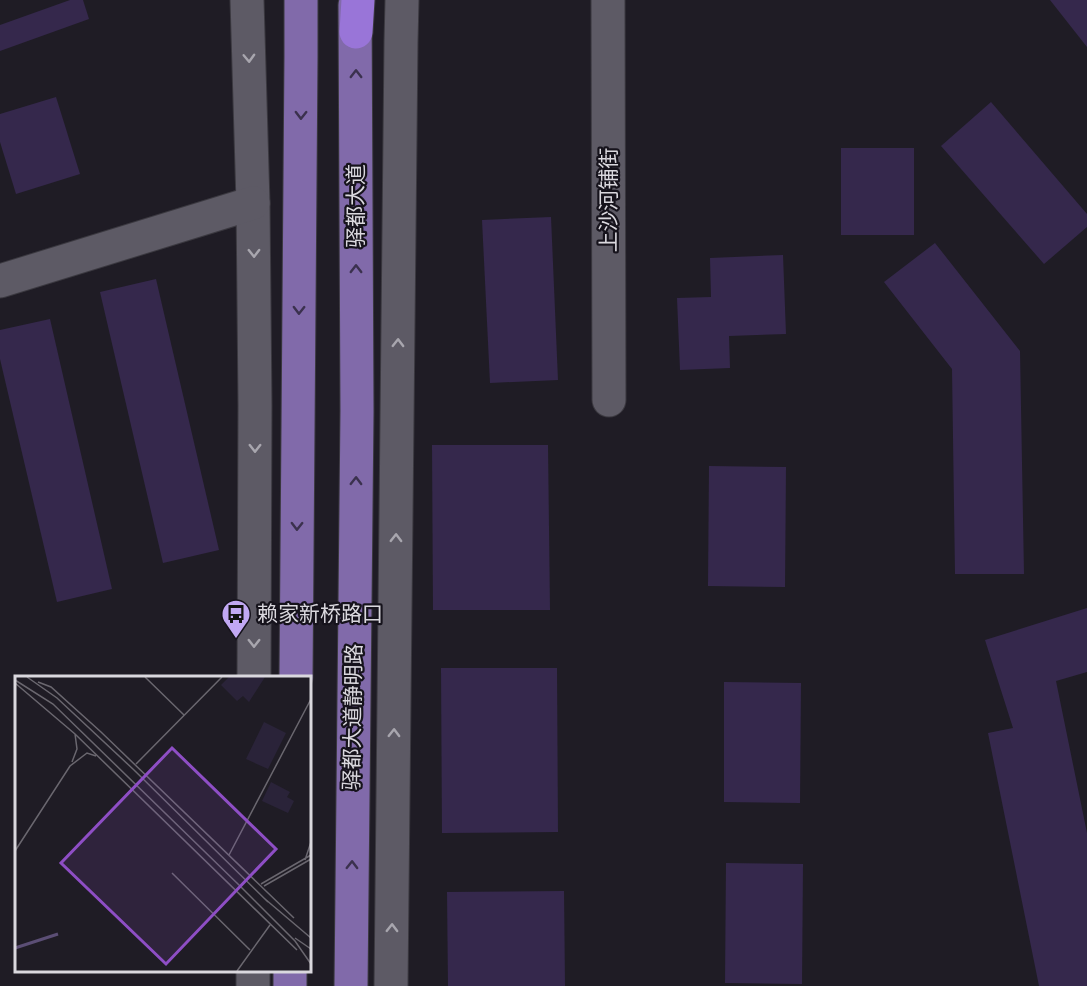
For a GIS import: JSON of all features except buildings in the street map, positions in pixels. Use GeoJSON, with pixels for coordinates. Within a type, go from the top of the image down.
{"type":"FeatureCollection","features":[{"type":"Feature","properties":{"kind":"main road"},"geometry":{"type":"LineString","coordinates":[[296,676],[301,0]]}},
{"type":"Feature","properties":{"kind":"main road","name":"驿都大道"},"geometry":{"type":"LineString","coordinates":[[356,11],[357,411]]}},
{"type":"Feature","properties":{"kind":"main road","name":"驿都大道静明路"},"geometry":{"type":"LineString","coordinates":[[351,986],[357,411]]}},
{"type":"Feature","properties":{"kind":"street"},"geometry":{"type":"LineString","coordinates":[[247,0],[253,203],[254,676]]}},
{"type":"Feature","properties":{"kind":"street"},"geometry":{"type":"LineString","coordinates":[[391,986],[402,0]]}},
{"type":"Feature","properties":{"kind":"street","name":"上沙河铺街"},"geometry":{"type":"LineString","coordinates":[[608,0],[609,399]]}},
{"type":"Feature","properties":{"kind":"street"},"geometry":{"type":"LineString","coordinates":[[0,281],[253,203]]}},
{"type":"Feature","properties":{"kind":"place","name":"赖家新桥路口"},"geometry":{"type":"Point","coordinates":[236,640]}}]}
